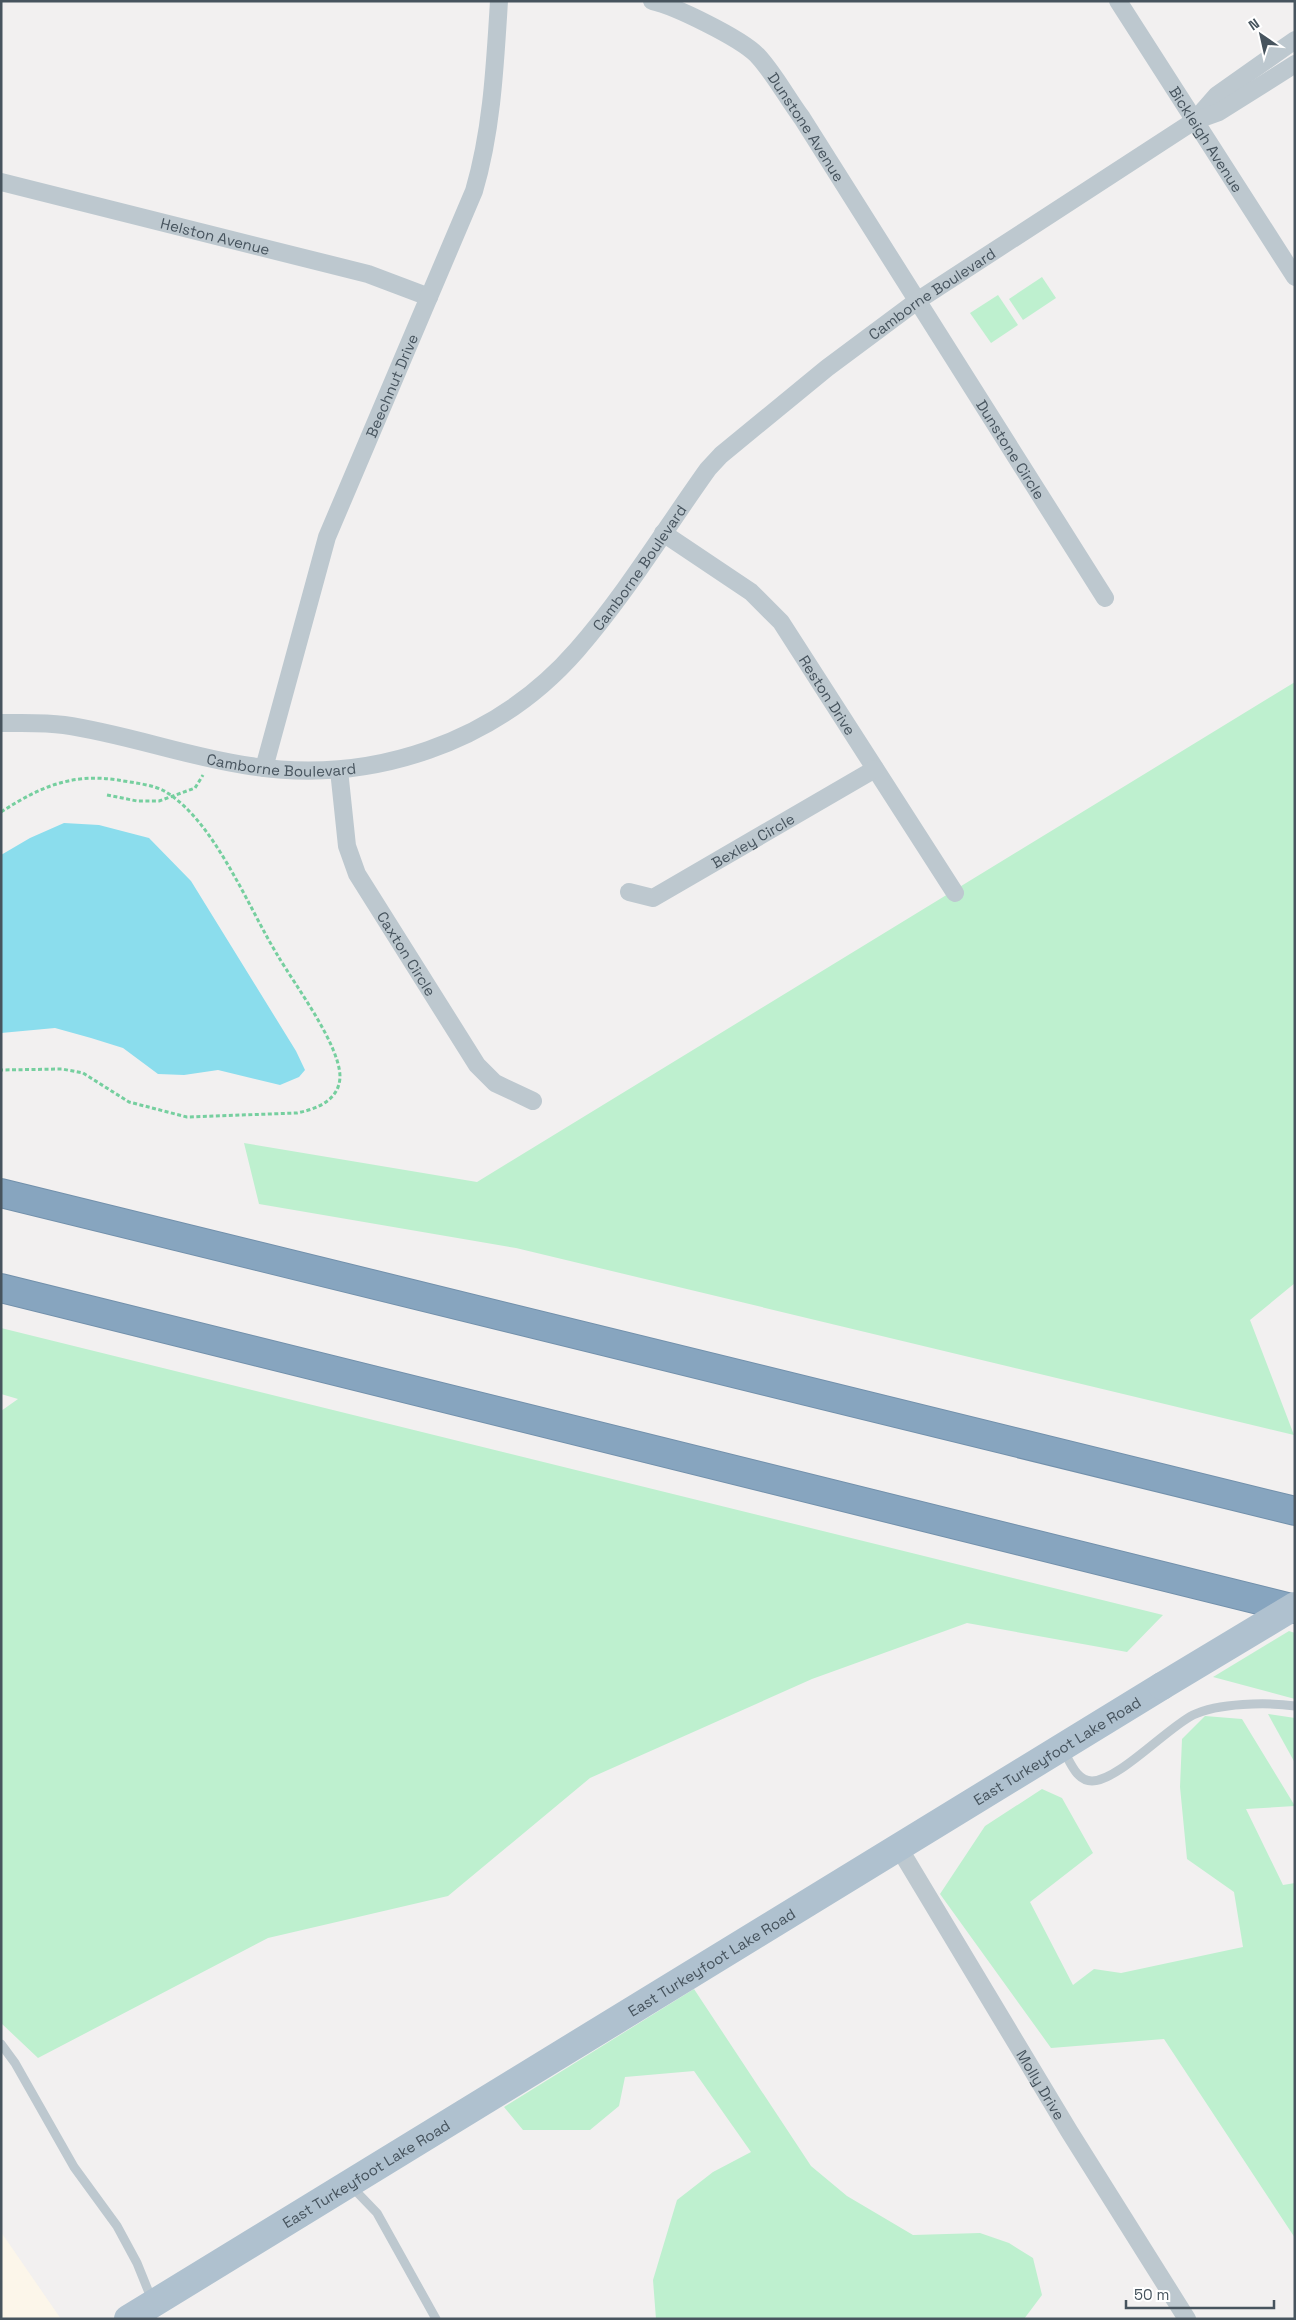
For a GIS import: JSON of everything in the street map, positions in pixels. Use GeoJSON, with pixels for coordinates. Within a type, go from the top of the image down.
{"type":"FeatureCollection","features":[{"type":"Feature","properties":{"kind":"highway"},"geometry":{"type":"LineString","coordinates":[[1,1193],[1295,1512]]}},
{"type":"Feature","properties":{"kind":"highway"},"geometry":{"type":"LineString","coordinates":[[1,1288],[1295,1608]]}},
{"type":"Feature","properties":{"kind":"main road","name":"East Turkeyfoot Lake Road"},"geometry":{"type":"LineString","coordinates":[[128,2319],[1162,1686],[1295,1608]]}},
{"type":"Feature","properties":{"kind":"street","name":"Beechnut Drive"},"geometry":{"type":"LineString","coordinates":[[264,768],[327,537],[429,297],[479,173],[490,107],[499,1]]}},
{"type":"Feature","properties":{"kind":"street","name":"Dunstone Avenue"},"geometry":{"type":"LineString","coordinates":[[652,1],[677,9],[716,29],[756,55],[802,118],[917,301]]}},
{"type":"Feature","properties":{"kind":"street","name":"Bickleigh Avenue"},"geometry":{"type":"LineString","coordinates":[[1118,1],[1295,277]]}},
{"type":"Feature","properties":{"kind":"street","name":"Camborne Boulevard"},"geometry":{"type":"LineString","coordinates":[[1194,121],[1217,95],[1295,40]]}},
{"type":"Feature","properties":{"kind":"street","name":"Camborne Boulevard"},"geometry":{"type":"LineString","coordinates":[[1,723],[62,724],[264,768],[339,770],[411,757],[486,725],[521,703],[578,650],[708,469],[721,455],[827,368],[917,301],[1194,121],[1219,112],[1295,64]]}},
{"type":"Feature","properties":{"kind":"street","name":"Helston Avenue"},"geometry":{"type":"LineString","coordinates":[[1,182],[368,274],[429,297]]}},
{"type":"Feature","properties":{"kind":"street","name":"Dunstone Circle"},"geometry":{"type":"LineString","coordinates":[[917,301],[1105,598]]}},
{"type":"Feature","properties":{"kind":"street","name":"Reston Drive"},"geometry":{"type":"LineString","coordinates":[[663,533],[751,592],[780,622],[955,893]]}},
{"type":"Feature","properties":{"kind":"street","name":"Bexley Circle"},"geometry":{"type":"LineString","coordinates":[[628,892],[653,898],[875,769]]}},
{"type":"Feature","properties":{"kind":"street","name":"Caxton Circle"},"geometry":{"type":"LineString","coordinates":[[339,770],[347,846],[357,874],[478,1065],[495,1083],[533,1101]]}},
{"type":"Feature","properties":{"kind":"street","name":"Molly Drive"},"geometry":{"type":"LineString","coordinates":[[899,1848],[1064,2123],[1187,2319]]}},
{"type":"Feature","properties":{"kind":"lane"},"geometry":{"type":"LineString","coordinates":[[1062,1747],[1079,1777],[1090,1781],[1097,1781],[1127,1764],[1179,1723],[1208,1709],[1222,1706],[1295,1706]]}},
{"type":"Feature","properties":{"kind":"lane"},"geometry":{"type":"LineString","coordinates":[[1,2044],[15,2063],[74,2167],[117,2226],[137,2263],[153,2303]]}},
{"type":"Feature","properties":{"kind":"lane"},"geometry":{"type":"LineString","coordinates":[[349,2184],[377,2214],[436,2319]]}},
{"type":"Feature","properties":{"kind":"path"},"geometry":{"type":"LineString","coordinates":[[107,795],[144,801],[158,801],[195,788],[203,775],[204,756]]}},
{"type":"Feature","properties":{"kind":"path"},"geometry":{"type":"LineString","coordinates":[[1,812],[31,793],[62,781],[86,778],[132,782],[166,792],[190,810],[203,825],[334,1050],[340,1078],[332,1097],[312,1110],[297,1114],[280,1116],[220,1115],[187,1117],[129,1102],[83,1073],[62,1069],[1,1070]]}},
{"type":"Feature","properties":{"kind":"shaded area"},"geometry":{"type":"Polygon","coordinates":[[[1,2232],[61,2319],[1,2319],[1,2232]]]}},
{"type":"Feature","properties":{"kind":"green space"},"geometry":{"type":"Polygon","coordinates":[[[1042,277],[1056,298],[1023,320],[1009,299],[1042,277]]]}},
{"type":"Feature","properties":{"kind":"green space"},"geometry":{"type":"Polygon","coordinates":[[[998,295],[1018,325],[991,343],[970,313],[998,295]]]}},
{"type":"Feature","properties":{"kind":"green space"},"geometry":{"type":"Polygon","coordinates":[[[1295,682],[1295,1283],[1250,1320],[1294,1435],[516,1248],[259,1204],[244,1143],[477,1182],[1295,682]]]}},
{"type":"Feature","properties":{"kind":"green space"},"geometry":{"type":"Polygon","coordinates":[[[1,1328],[1163,1615],[1127,1652],[967,1623],[812,1679],[590,1778],[448,1896],[268,1938],[38,2058],[1,2023],[1,1411],[18,1399],[1,1394],[1,1328]]]}},
{"type":"Feature","properties":{"kind":"green space"},"geometry":{"type":"Polygon","coordinates":[[[1289,1631],[1295,1633],[1295,1699],[1213,1677],[1289,1631]]]}},
{"type":"Feature","properties":{"kind":"green space"},"geometry":{"type":"Polygon","coordinates":[[[1268,1714],[1295,1718],[1295,1763],[1268,1714]]]}},
{"type":"Feature","properties":{"kind":"green space"},"geometry":{"type":"Polygon","coordinates":[[[1205,1716],[1242,1719],[1295,1806],[1246,1809],[1283,1885],[1295,1883],[1295,2238],[1164,2039],[1051,2048],[940,1894],[985,1826],[1042,1789],[1062,1798],[1093,1853],[1030,1902],[1073,1985],[1094,1969],[1121,1973],[1243,1947],[1234,1892],[1187,1859],[1180,1787],[1182,1739],[1205,1716]]]}},
{"type":"Feature","properties":{"kind":"green space"},"geometry":{"type":"Polygon","coordinates":[[[694,1989],[811,2166],[847,2196],[913,2235],[980,2233],[1009,2243],[1033,2258],[1042,2295],[1024,2319],[656,2319],[653,2280],[677,2200],[713,2172],[751,2152],[694,2071],[625,2077],[619,2106],[590,2130],[523,2130],[504,2107],[694,1989]]]}},
{"type":"Feature","properties":{"kind":"water"},"geometry":{"type":"Polygon","coordinates":[[[64,823],[99,825],[149,838],[191,881],[296,1051],[305,1070],[299,1077],[280,1085],[218,1070],[184,1075],[158,1074],[123,1048],[55,1028],[1,1033],[1,855],[30,838],[64,823]]]}}]}
